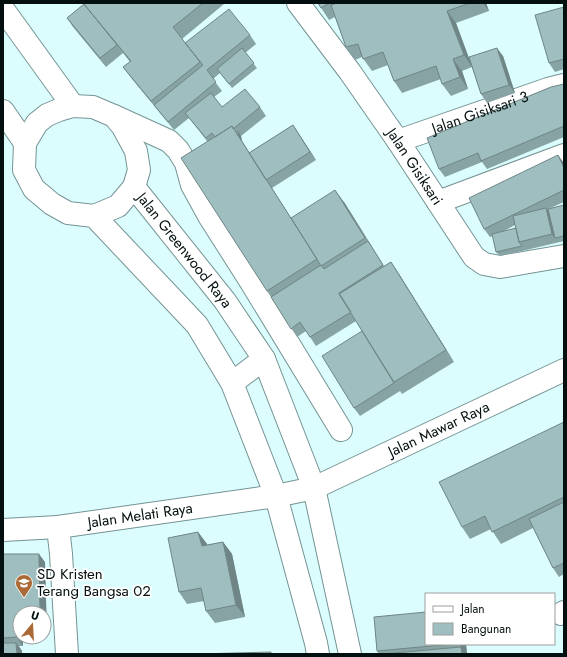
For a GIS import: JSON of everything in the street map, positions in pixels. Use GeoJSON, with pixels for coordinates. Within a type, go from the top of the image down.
{"type":"FeatureCollection","features":[{"type":"Feature","properties":{"kind":"street","name":"Jalan Gisiksari"},"geometry":{"type":"LineString","coordinates":[[298,3],[350,72],[398,141],[474,258],[484,264],[500,266],[564,256]]}},
{"type":"Feature","properties":{"kind":"street"},"geometry":{"type":"LineString","coordinates":[[3,9],[73,106]]}},
{"type":"Feature","properties":{"kind":"street","name":"Jalan Gisiksari 3"},"geometry":{"type":"LineString","coordinates":[[398,141],[548,89],[564,85]]}},
{"type":"Feature","properties":{"kind":"street"},"geometry":{"type":"LineString","coordinates":[[134,187],[118,206],[94,216],[68,213],[52,204],[34,189],[24,170],[25,142],[37,123],[47,115],[73,106],[92,107],[114,116],[168,141],[178,150],[186,163],[192,184],[209,216],[341,430]]}},
{"type":"Feature","properties":{"kind":"street"},"geometry":{"type":"LineString","coordinates":[[3,112],[25,142]]}},
{"type":"Feature","properties":{"kind":"street","name":"Jalan Greenwood Raya"},"geometry":{"type":"LineString","coordinates":[[114,116],[123,126],[136,151],[139,170],[134,187],[225,301],[264,359],[314,488],[350,654]]}},
{"type":"Feature","properties":{"kind":"street"},"geometry":{"type":"LineString","coordinates":[[438,202],[564,155]]}},
{"type":"Feature","properties":{"kind":"street"},"geometry":{"type":"LineString","coordinates":[[94,216],[197,325],[232,383],[276,496],[318,654]]}},
{"type":"Feature","properties":{"kind":"street"},"geometry":{"type":"LineString","coordinates":[[232,383],[264,359]]}},
{"type":"Feature","properties":{"kind":"street","name":"Jalan Mawar Raya"},"geometry":{"type":"LineString","coordinates":[[276,496],[314,488],[564,370]]}},
{"type":"Feature","properties":{"kind":"street","name":"Jalan Melati Raya"},"geometry":{"type":"LineString","coordinates":[[3,530],[58,527],[276,496]]}},
{"type":"Feature","properties":{"kind":"street"},"geometry":{"type":"LineString","coordinates":[[58,527],[61,554],[66,654]]}},
{"type":"Feature","properties":{"kind":"building"},"geometry":{"type":"Polygon","coordinates":[[[83,3],[203,3],[173,27],[200,62],[151,101],[123,67],[131,61],[83,3]]]}},
{"type":"Feature","properties":{"kind":"building"},"geometry":{"type":"Polygon","coordinates":[[[318,3],[329,3],[321,8],[318,3]]]}},
{"type":"Feature","properties":{"kind":"building"},"geometry":{"type":"Polygon","coordinates":[[[337,3],[470,3],[447,11],[464,55],[453,59],[460,77],[442,84],[436,66],[394,81],[383,52],[363,59],[358,44],[346,47],[331,5],[337,3]]]}},
{"type":"Feature","properties":{"kind":"building"},"geometry":{"type":"Polygon","coordinates":[[[84,4],[117,45],[100,58],[67,18],[84,4]]]}},
{"type":"Feature","properties":{"kind":"building"},"geometry":{"type":"Polygon","coordinates":[[[564,7],[564,59],[549,63],[535,15],[564,7]]]}},
{"type":"Feature","properties":{"kind":"building"},"geometry":{"type":"Polygon","coordinates":[[[229,9],[250,35],[207,70],[216,82],[168,122],[154,105],[203,65],[185,43],[229,9]]]}},
{"type":"Feature","properties":{"kind":"building"},"geometry":{"type":"Polygon","coordinates":[[[242,48],[254,63],[229,84],[217,69],[242,48]]]}},
{"type":"Feature","properties":{"kind":"building"},"geometry":{"type":"Polygon","coordinates":[[[497,48],[509,85],[481,94],[469,57],[497,48]]]}},
{"type":"Feature","properties":{"kind":"building"},"geometry":{"type":"Polygon","coordinates":[[[564,84],[564,126],[481,161],[478,153],[439,169],[427,138],[551,87],[564,84]]]}},
{"type":"Feature","properties":{"kind":"building"},"geometry":{"type":"Polygon","coordinates":[[[245,89],[260,107],[233,129],[232,126],[215,137],[212,133],[206,138],[185,113],[211,93],[222,107],[245,89]]]}},
{"type":"Feature","properties":{"kind":"building"},"geometry":{"type":"Polygon","coordinates":[[[293,125],[310,152],[266,180],[249,153],[293,125]]]}},
{"type":"Feature","properties":{"kind":"building"},"geometry":{"type":"Polygon","coordinates":[[[232,126],[317,259],[267,291],[181,158],[232,126]]]}},
{"type":"Feature","properties":{"kind":"building"},"geometry":{"type":"Polygon","coordinates":[[[558,155],[564,168],[564,190],[484,229],[469,198],[558,155]]]}},
{"type":"Feature","properties":{"kind":"building"},"geometry":{"type":"Polygon","coordinates":[[[335,190],[365,238],[321,266],[291,218],[335,190]]]}},
{"type":"Feature","properties":{"kind":"building"},"geometry":{"type":"Polygon","coordinates":[[[564,205],[564,236],[555,238],[548,209],[564,205]]]}},
{"type":"Feature","properties":{"kind":"building"},"geometry":{"type":"Polygon","coordinates":[[[546,208],[552,234],[519,242],[513,216],[546,208]]]}},
{"type":"Feature","properties":{"kind":"building"},"geometry":{"type":"Polygon","coordinates":[[[516,228],[519,242],[522,246],[496,252],[492,234],[516,228]]]}},
{"type":"Feature","properties":{"kind":"building"},"geometry":{"type":"Polygon","coordinates":[[[368,241],[383,265],[339,293],[351,312],[310,337],[300,322],[291,329],[271,297],[321,265],[324,269],[368,241]]]}},
{"type":"Feature","properties":{"kind":"building"},"geometry":{"type":"Polygon","coordinates":[[[391,262],[446,350],[394,382],[339,294],[391,262]]]}},
{"type":"Feature","properties":{"kind":"building"},"geometry":{"type":"Polygon","coordinates":[[[362,331],[394,383],[354,408],[322,356],[362,331]]]}},
{"type":"Feature","properties":{"kind":"building"},"geometry":{"type":"Polygon","coordinates":[[[564,422],[564,497],[492,532],[485,516],[462,527],[439,482],[564,422]]]}},
{"type":"Feature","properties":{"kind":"building"},"geometry":{"type":"Polygon","coordinates":[[[564,502],[564,563],[553,568],[529,519],[564,502]]]}},
{"type":"Feature","properties":{"kind":"building"},"geometry":{"type":"Polygon","coordinates":[[[198,532],[202,546],[223,542],[236,605],[206,611],[201,588],[179,592],[168,538],[198,532]]]}},
{"type":"Feature","properties":{"kind":"building"},"geometry":{"type":"Polygon","coordinates":[[[3,554],[39,554],[40,605],[12,605],[12,637],[3,638],[3,554]]]}},
{"type":"Feature","properties":{"kind":"building"},"geometry":{"type":"Polygon","coordinates":[[[425,612],[425,645],[442,645],[377,651],[374,617],[425,612]]]}},
{"type":"Feature","properties":{"kind":"building"},"geometry":{"type":"Polygon","coordinates":[[[3,643],[12,643],[12,645],[16,645],[17,654],[3,654],[3,643]]]}},
{"type":"Feature","properties":{"kind":"building"},"geometry":{"type":"Polygon","coordinates":[[[461,647],[462,654],[383,654],[461,647]]]}},
{"type":"Feature","properties":{"kind":"building"},"geometry":{"type":"Polygon","coordinates":[[[271,652],[271,654],[198,654],[271,652]]]}},
{"type":"Feature","properties":{"kind":"place","name":"SD Kristen Terang Bangsa 02"},"geometry":{"type":"Point","coordinates":[24,598]}}]}
